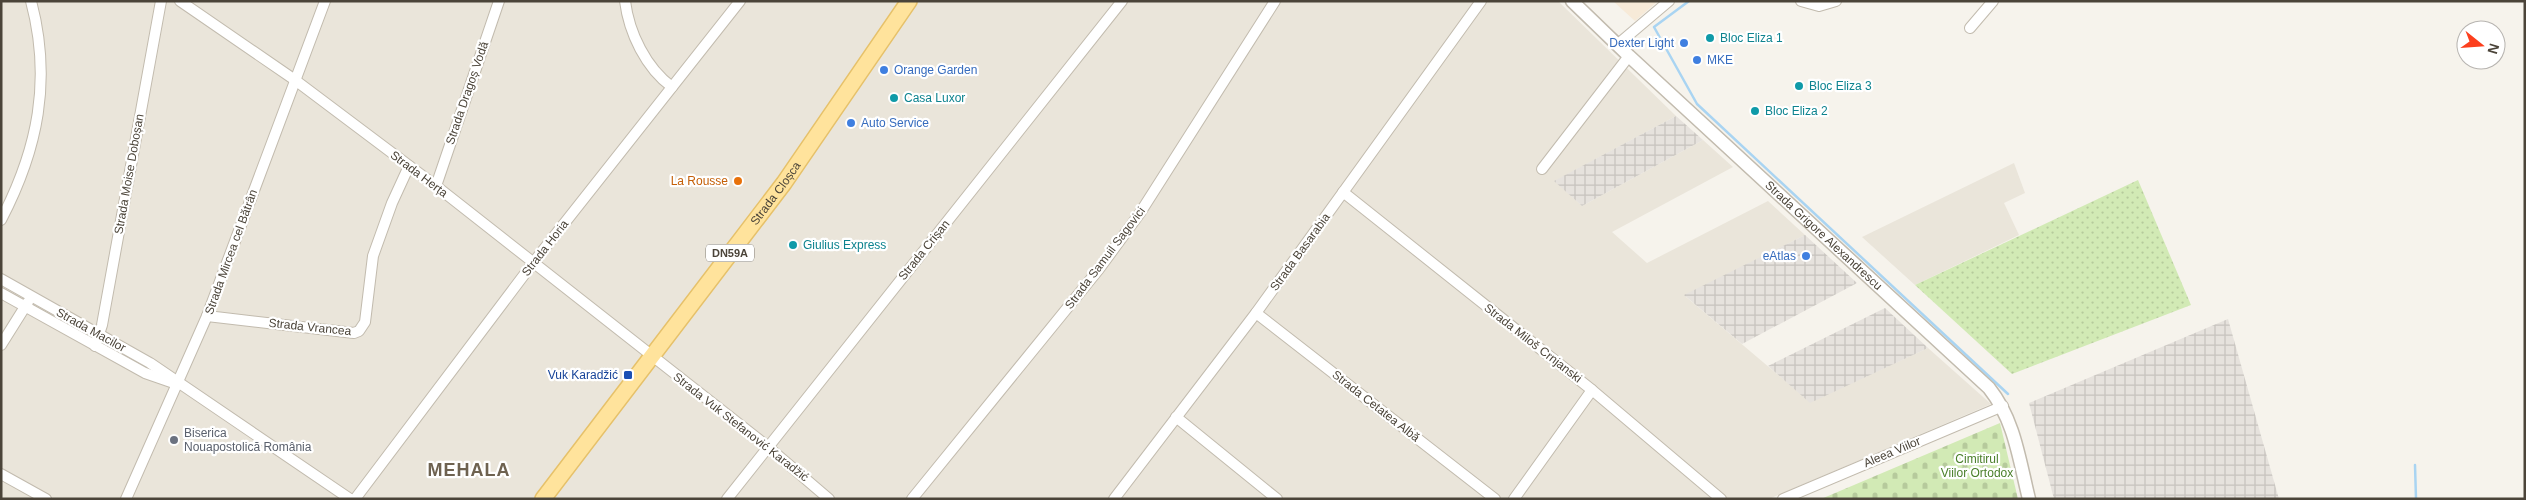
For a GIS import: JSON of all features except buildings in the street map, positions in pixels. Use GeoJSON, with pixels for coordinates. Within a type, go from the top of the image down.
{"type":"FeatureCollection","features":[{"type":"Feature","properties":{"kind":"main road","name":"Strada Cloșca"},"geometry":{"type":"LineString","coordinates":[[543,499],[784,183],[909,1]]}},
{"type":"Feature","properties":{"kind":"street"},"geometry":{"type":"LineString","coordinates":[[1,220],[24,172],[39,118],[42,81],[31,1]]}},
{"type":"Feature","properties":{"kind":"street","name":"Strada Moise Doboșan"},"geometry":{"type":"LineString","coordinates":[[95,346],[100,335],[160,1]]}},
{"type":"Feature","properties":{"kind":"street","name":"Strada Herța"},"geometry":{"type":"LineString","coordinates":[[180,1],[295,80],[436,186],[652,357]]}},
{"type":"Feature","properties":{"kind":"street","name":"Strada Mircea cel Bătrân"},"geometry":{"type":"LineString","coordinates":[[126,499],[179,384],[207,316],[325,1]]}},
{"type":"Feature","properties":{"kind":"street","name":"Strada Dragoș Vodă"},"geometry":{"type":"LineString","coordinates":[[436,186],[499,1]]}},
{"type":"Feature","properties":{"kind":"street"},"geometry":{"type":"LineString","coordinates":[[625,1],[632,29],[645,56],[660,78],[672,87]]}},
{"type":"Feature","properties":{"kind":"street","name":"Strada Horia"},"geometry":{"type":"LineString","coordinates":[[355,499],[533,263],[740,1]]}},
{"type":"Feature","properties":{"kind":"street","name":"Strada Crișan"},"geometry":{"type":"LineString","coordinates":[[727,499],[767,446],[1122,1]]}},
{"type":"Feature","properties":{"kind":"street","name":"Strada Samuil Sagovici"},"geometry":{"type":"LineString","coordinates":[[912,499],[1100,269],[1140,213],[1275,1]]}},
{"type":"Feature","properties":{"kind":"street","name":"Strada Basarabia"},"geometry":{"type":"LineString","coordinates":[[1114,499],[1256,313],[1481,1]]}},
{"type":"Feature","properties":{"kind":"street","name":"Strada Grigore Alexandrescu"},"geometry":{"type":"LineString","coordinates":[[1572,1],[1617,45],[1989,388],[2003,406],[2013,434],[2029,499]]}},
{"type":"Feature","properties":{"kind":"street"},"geometry":{"type":"LineString","coordinates":[[1617,45],[1669,1]]}},
{"type":"Feature","properties":{"kind":"street"},"geometry":{"type":"LineString","coordinates":[[1801,1],[1819,6],[1836,1]]}},
{"type":"Feature","properties":{"kind":"street"},"geometry":{"type":"LineString","coordinates":[[1970,28],[1993,1]]}},
{"type":"Feature","properties":{"kind":"street"},"geometry":{"type":"LineString","coordinates":[[1542,170],[1629,56]]}},
{"type":"Feature","properties":{"kind":"street","name":"Strada Vrancea"},"geometry":{"type":"LineString","coordinates":[[207,316],[354,333],[359,331],[364,322],[374,256],[392,203],[409,166]]}},
{"type":"Feature","properties":{"kind":"street","name":"Strada Miloš Crnjanski"},"geometry":{"type":"LineString","coordinates":[[1343,192],[1592,390],[1721,499]]}},
{"type":"Feature","properties":{"kind":"street","name":"Strada Macilor"},"geometry":{"type":"LineString","coordinates":[[1,279],[150,363],[350,499]]}},
{"type":"Feature","properties":{"kind":"street","name":"Strada Macilor"},"geometry":{"type":"LineString","coordinates":[[1,293],[145,373],[179,384]]}},
{"type":"Feature","properties":{"kind":"street"},"geometry":{"type":"LineString","coordinates":[[1,344],[31,296]]}},
{"type":"Feature","properties":{"kind":"street","name":"Strada Cetatea Albă"},"geometry":{"type":"LineString","coordinates":[[1256,313],[1495,499]]}},
{"type":"Feature","properties":{"kind":"street","name":"Strada Vuk Stefanović Karadžić"},"geometry":{"type":"LineString","coordinates":[[652,357],[767,446],[829,499]]}},
{"type":"Feature","properties":{"kind":"street"},"geometry":{"type":"LineString","coordinates":[[1514,499],[1592,390]]}},
{"type":"Feature","properties":{"kind":"street","name":"Aleea Viilor"},"geometry":{"type":"LineString","coordinates":[[1783,499],[2003,406]]}},
{"type":"Feature","properties":{"kind":"street"},"geometry":{"type":"LineString","coordinates":[[1176,417],[1277,499]]}},
{"type":"Feature","properties":{"kind":"street"},"geometry":{"type":"LineString","coordinates":[[1,474],[46,499]]}},
{"type":"Feature","properties":{"kind":"shaded area"},"geometry":{"type":"Polygon","coordinates":[[[1,1],[1558,1],[1676,116],[1555,181],[1582,206],[1703,140],[1733,167],[1612,232],[1647,263],[1768,201],[1805,235],[1685,296],[1810,402],[1928,348],[1991,404],[1769,499],[1,499],[1,1]]]}},
{"type":"Feature","properties":{"kind":"shaded area"},"geometry":{"type":"Polygon","coordinates":[[[1613,1],[1658,1],[1635,21],[1613,1]]]}},
{"type":"Feature","properties":{"kind":"shaded area"},"geometry":{"type":"Polygon","coordinates":[[[1676,116],[1703,140],[1582,206],[1554,181],[1676,116]]]}},
{"type":"Feature","properties":{"kind":"shaded area"},"geometry":{"type":"Polygon","coordinates":[[[2014,163],[2025,193],[2004,203],[2019,235],[1915,285],[1862,237],[2014,163]]]}},
{"type":"Feature","properties":{"kind":"shaded area"},"geometry":{"type":"Polygon","coordinates":[[[1805,235],[1857,283],[1742,344],[1684,295],[1805,235]]]}},
{"type":"Feature","properties":{"kind":"shaded area"},"geometry":{"type":"Polygon","coordinates":[[[1885,308],[1928,348],[1810,403],[1768,366],[1885,308]]]}},
{"type":"Feature","properties":{"kind":"shaded area"},"geometry":{"type":"Polygon","coordinates":[[[2228,319],[2279,499],[2054,499],[2029,403],[2228,319]]]}},
{"type":"Feature","properties":{"kind":"green space"},"geometry":{"type":"Polygon","coordinates":[[[2138,180],[2191,305],[2012,374],[1915,285],[2138,180]]]}},
{"type":"Feature","properties":{"kind":"green space","name":"Cimitirul Viilor Ortodox"},"geometry":{"type":"Polygon","coordinates":[[[2000,423],[2018,499],[1821,499],[2000,423]]]}},
{"type":"Feature","properties":{"kind":"waterway"},"geometry":{"type":"LineString","coordinates":[[1689,1],[1654,27],[1697,104],[2008,394]]}},
{"type":"Feature","properties":{"kind":"waterway"},"geometry":{"type":"LineString","coordinates":[[2415,465],[2416,499]]}},
{"type":"Feature","properties":{"kind":"place","name":"Bloc Eliza 1"},"geometry":{"type":"Point","coordinates":[1710,38]}},
{"type":"Feature","properties":{"kind":"place","name":"Dexter Light"},"geometry":{"type":"Point","coordinates":[1684,43]}},
{"type":"Feature","properties":{"kind":"place","name":"MKE"},"geometry":{"type":"Point","coordinates":[1697,60]}},
{"type":"Feature","properties":{"kind":"place","name":"Orange Garden"},"geometry":{"type":"Point","coordinates":[884,70]}},
{"type":"Feature","properties":{"kind":"place","name":"Bloc Eliza 3"},"geometry":{"type":"Point","coordinates":[1799,86]}},
{"type":"Feature","properties":{"kind":"place","name":"Casa Luxor"},"geometry":{"type":"Point","coordinates":[894,98]}},
{"type":"Feature","properties":{"kind":"place","name":"Bloc Eliza 2"},"geometry":{"type":"Point","coordinates":[1755,111]}},
{"type":"Feature","properties":{"kind":"place","name":"Auto Service"},"geometry":{"type":"Point","coordinates":[851,123]}},
{"type":"Feature","properties":{"kind":"place","name":"La Rousse"},"geometry":{"type":"Point","coordinates":[738,181]}},
{"type":"Feature","properties":{"kind":"place","name":"Giulius Express"},"geometry":{"type":"Point","coordinates":[793,245]}},
{"type":"Feature","properties":{"kind":"place","name":"eAtlas"},"geometry":{"type":"Point","coordinates":[1806,256]}},
{"type":"Feature","properties":{"kind":"place","name":"Vuk Karadžić"},"geometry":{"type":"Point","coordinates":[628,375]}},
{"type":"Feature","properties":{"kind":"place","name":"Biserica Nouapostolică România"},"geometry":{"type":"Point","coordinates":[174,440]}},
{"type":"Feature","properties":{"kind":"district","name":"MEHALA"},"geometry":{"type":"Point","coordinates":[469,470]}}]}
